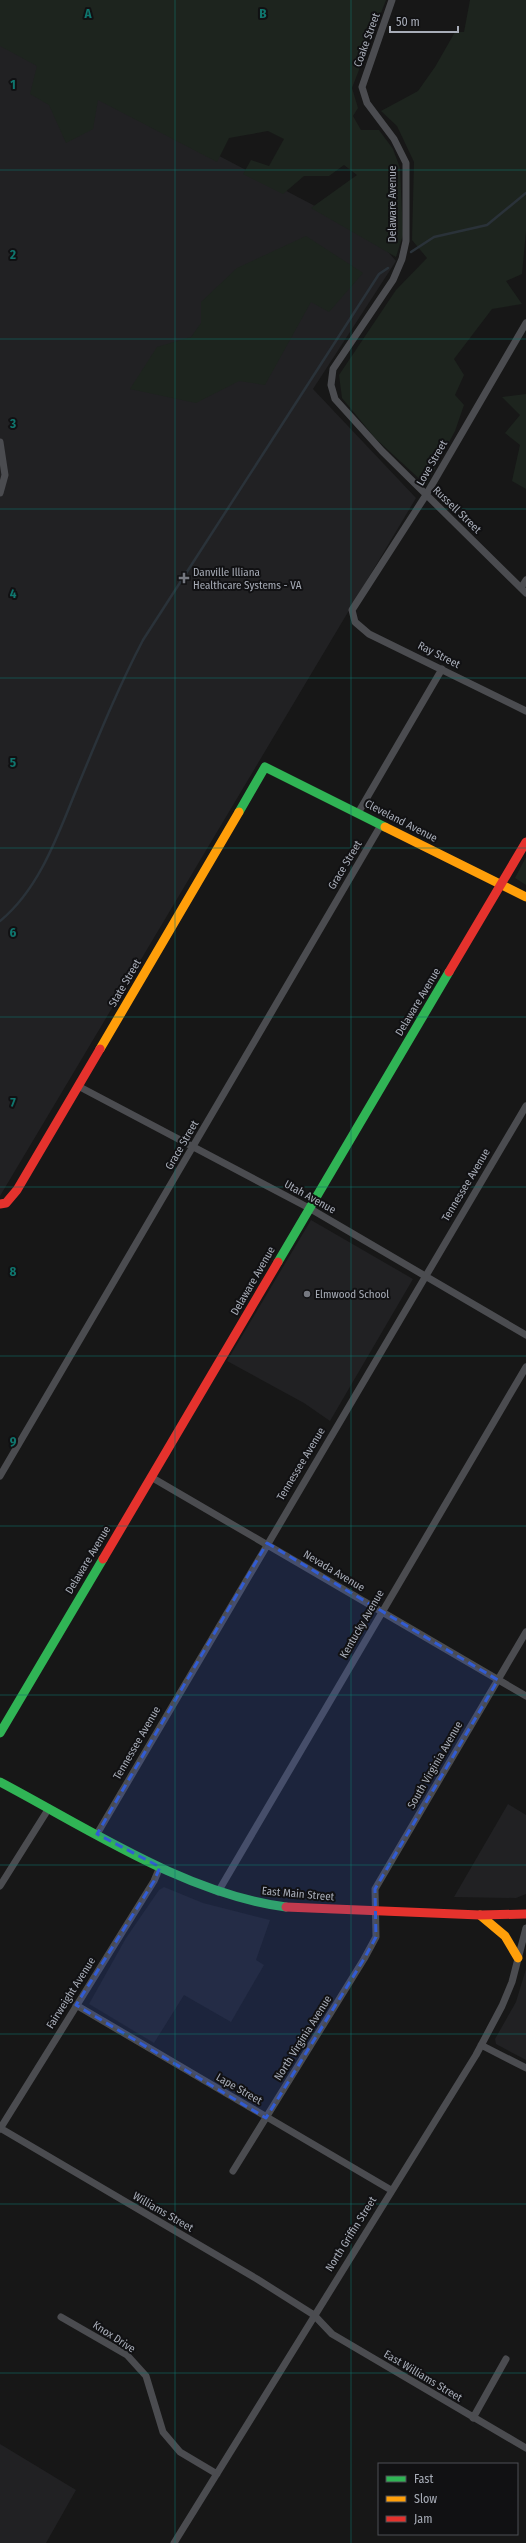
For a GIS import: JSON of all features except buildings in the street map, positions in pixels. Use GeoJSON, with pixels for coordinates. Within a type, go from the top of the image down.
{"type":"FeatureCollection","features":[{"type":"Feature","properties":{"kind":"street","name":"Coake Street"},"geometry":{"type":"LineString","coordinates":[[362,87],[392,0]]}},
{"type":"Feature","properties":{"kind":"street","name":"Delaware Avenue"},"geometry":{"type":"LineString","coordinates":[[331,386],[333,369],[393,280],[402,259],[406,241],[406,162],[394,139],[367,103],[362,87]]}},
{"type":"Feature","properties":{"kind":"street","name":"Love Street"},"geometry":{"type":"LineString","coordinates":[[352,610],[426,495],[526,323]]}},
{"type":"Feature","properties":{"kind":"street","name":"Russell Street"},"geometry":{"type":"LineString","coordinates":[[331,386],[335,399],[426,495],[524,591]]}},
{"type":"Feature","properties":{"kind":"street"},"geometry":{"type":"LineString","coordinates":[[0,442],[5,475],[0,493]]}},
{"type":"Feature","properties":{"kind":"street"},"geometry":{"type":"LineString","coordinates":[[524,591],[526,580]]}},
{"type":"Feature","properties":{"kind":"street","name":"Ray Street"},"geometry":{"type":"LineString","coordinates":[[352,610],[355,622],[370,634],[526,711]]}},
{"type":"Feature","properties":{"kind":"street"},"geometry":{"type":"LineString","coordinates":[[358,813],[442,669]]}},
{"type":"Feature","properties":{"kind":"street","name":"Cleveland Avenue"},"geometry":{"type":"LineString","coordinates":[[265,768],[526,897]]}},
{"type":"Feature","properties":{"kind":"street","name":"State Street"},"geometry":{"type":"LineString","coordinates":[[0,1204],[6,1203],[17,1190],[265,768]]}},
{"type":"Feature","properties":{"kind":"street","name":"Grace Street"},"geometry":{"type":"LineString","coordinates":[[0,1476],[381,825]]}},
{"type":"Feature","properties":{"kind":"street","name":"Delaware Avenue"},"geometry":{"type":"LineString","coordinates":[[0,1733],[526,842]]}},
{"type":"Feature","properties":{"kind":"street","name":"Utah Avenue"},"geometry":{"type":"LineString","coordinates":[[78,1086],[309,1208],[526,1335]]}},
{"type":"Feature","properties":{"kind":"street","name":"Tennessee Avenue"},"geometry":{"type":"LineString","coordinates":[[97,1834],[267,1543],[526,1106]]}},
{"type":"Feature","properties":{"kind":"street","name":"Kentucky Avenue"},"geometry":{"type":"LineString","coordinates":[[218,1892],[526,1367]]}},
{"type":"Feature","properties":{"kind":"street","name":"Nevada Avenue"},"geometry":{"type":"LineString","coordinates":[[151,1477],[267,1543],[526,1696]]}},
{"type":"Feature","properties":{"kind":"street","name":"South Virginia Avenue"},"geometry":{"type":"LineString","coordinates":[[376,1911],[375,1889],[526,1632]]}},
{"type":"Feature","properties":{"kind":"street","name":"East Main Street"},"geometry":{"type":"LineString","coordinates":[[0,1782],[160,1867],[218,1892],[284,1907],[480,1915],[526,1914]]}},
{"type":"Feature","properties":{"kind":"street"},"geometry":{"type":"LineString","coordinates":[[0,1886],[49,1808]]}},
{"type":"Feature","properties":{"kind":"street","name":"Fairweight Avenue"},"geometry":{"type":"LineString","coordinates":[[0,2129],[154,1882],[160,1867]]}},
{"type":"Feature","properties":{"kind":"street","name":"North Virginia Avenue"},"geometry":{"type":"LineString","coordinates":[[233,2170],[367,1954],[376,1937],[376,1911]]}},
{"type":"Feature","properties":{"kind":"street"},"geometry":{"type":"LineString","coordinates":[[480,1915],[505,1936],[518,1958]]}},
{"type":"Feature","properties":{"kind":"street","name":"North Griffin Street"},"geometry":{"type":"LineString","coordinates":[[174,2543],[481,2045],[502,2006],[512,1982],[526,1928]]}},
{"type":"Feature","properties":{"kind":"street","name":"Lape Street"},"geometry":{"type":"LineString","coordinates":[[76,2006],[391,2190]]}},
{"type":"Feature","properties":{"kind":"street"},"geometry":{"type":"LineString","coordinates":[[481,2045],[526,2068]]}},
{"type":"Feature","properties":{"kind":"street","name":"Williams Street"},"geometry":{"type":"LineString","coordinates":[[0,2129],[257,2279],[314,2315]]}},
{"type":"Feature","properties":{"kind":"street","name":"East Williams Street"},"geometry":{"type":"LineString","coordinates":[[314,2315],[332,2334],[526,2448]]}},
{"type":"Feature","properties":{"kind":"street","name":"Knox Drive"},"geometry":{"type":"LineString","coordinates":[[60,2316],[127,2355],[146,2376],[163,2432],[180,2452],[217,2474]]}},
{"type":"Feature","properties":{"kind":"street"},"geometry":{"type":"LineString","coordinates":[[473,2418],[506,2359]]}},
{"type":"Feature","properties":{"kind":"highlighted area"},"geometry":{"type":"Polygon","coordinates":[[[267,1543],[498,1680],[375,1889],[376,1937],[266,2118],[76,2005],[154,1881],[160,1867],[97,1834],[267,1543]]]}},
{"type":"Feature","properties":{"kind":"shaded area"},"geometry":{"type":"Polygon","coordinates":[[[0,0],[386,0],[352,88],[358,108],[353,116],[361,130],[379,130],[393,149],[400,168],[403,235],[396,257],[311,208],[357,175],[344,165],[329,176],[304,176],[283,194],[243,174],[251,160],[269,166],[284,139],[268,131],[229,138],[217,162],[98,100],[93,129],[66,143],[49,105],[30,94],[37,66],[0,46],[0,0]]]}},
{"type":"Feature","properties":{"kind":"shaded area"},"geometry":{"type":"Polygon","coordinates":[[[470,0],[526,0],[526,231],[522,274],[506,281],[522,304],[492,309],[454,359],[464,375],[455,395],[464,405],[455,431],[426,485],[375,438],[342,398],[339,375],[396,290],[427,258],[412,240],[414,162],[397,126],[381,111],[418,91],[435,67],[455,32],[464,32],[470,0]]]}},
{"type":"Feature","properties":{"kind":"shaded area","name":"Danville Illiana Healthcare Systems - VA"},"geometry":{"type":"Polygon","coordinates":[[[0,41],[376,238],[396,261],[313,389],[416,498],[0,1196],[0,41]]]}},
{"type":"Feature","properties":{"kind":"shaded area"},"geometry":{"type":"Polygon","coordinates":[[[306,236],[363,273],[329,312],[311,302],[265,385],[239,381],[196,403],[130,389],[157,347],[191,337],[201,323],[201,302],[237,268],[306,236]]]}},
{"type":"Feature","properties":{"kind":"shaded area"},"geometry":{"type":"Polygon","coordinates":[[[526,394],[526,489],[512,481],[520,445],[505,433],[520,415],[502,397],[526,394]]]}},
{"type":"Feature","properties":{"kind":"shaded area"},"geometry":{"type":"Polygon","coordinates":[[[526,857],[526,885],[515,878],[526,857]]]}},
{"type":"Feature","properties":{"kind":"shaded area"},"geometry":{"type":"Polygon","coordinates":[[[311,1220],[413,1279],[330,1421],[304,1403],[227,1361],[311,1220]]]}},
{"type":"Feature","properties":{"kind":"shaded area"},"geometry":{"type":"Polygon","coordinates":[[[508,1804],[526,1815],[526,1894],[516,1898],[454,1897],[508,1804]]]}},
{"type":"Feature","properties":{"kind":"shaded area"},"geometry":{"type":"Polygon","coordinates":[[[164,1887],[203,1903],[270,1920],[256,1960],[264,1965],[231,2022],[184,1995],[154,2043],[89,2004],[126,1938],[159,1890],[164,1887]]]}},
{"type":"Feature","properties":{"kind":"shaded area"},"geometry":{"type":"Polygon","coordinates":[[[526,1969],[526,2060],[496,2044],[495,2039],[516,2002],[526,1969]]]}},
{"type":"Feature","properties":{"kind":"shaded area"},"geometry":{"type":"Polygon","coordinates":[[[0,2444],[76,2490],[46,2543],[0,2543],[0,2444]]]}},
{"type":"Feature","properties":{"kind":"waterway"},"geometry":{"type":"LineString","coordinates":[[411,252],[434,237],[487,225],[526,193]]}},
{"type":"Feature","properties":{"kind":"waterway"},"geometry":{"type":"LineString","coordinates":[[0,921],[15,907],[28,890],[49,854],[111,707],[143,640],[379,274],[388,268]]}},
{"type":"Feature","properties":{"kind":"traffic: fast"},"geometry":{"type":"LineString","coordinates":[[239,812],[265,767],[385,827]]}},
{"type":"Feature","properties":{"kind":"traffic: fast"},"geometry":{"type":"LineString","coordinates":[[278,1262],[449,972]]}},
{"type":"Feature","properties":{"kind":"traffic: fast"},"geometry":{"type":"LineString","coordinates":[[0,1733],[103,1559]]}},
{"type":"Feature","properties":{"kind":"traffic: fast"},"geometry":{"type":"LineString","coordinates":[[0,1782],[103,1839],[175,1874],[212,1889],[249,1900],[286,1907]]}},
{"type":"Feature","properties":{"kind":"traffic: slow"},"geometry":{"type":"LineString","coordinates":[[100,1049],[239,812]]}},
{"type":"Feature","properties":{"kind":"traffic: slow"},"geometry":{"type":"LineString","coordinates":[[385,827],[526,897]]}},
{"type":"Feature","properties":{"kind":"traffic: slow"},"geometry":{"type":"LineString","coordinates":[[480,1915],[505,1936],[518,1958]]}},
{"type":"Feature","properties":{"kind":"traffic: jam"},"geometry":{"type":"LineString","coordinates":[[449,972],[526,842]]}},
{"type":"Feature","properties":{"kind":"traffic: jam"},"geometry":{"type":"LineString","coordinates":[[0,1204],[6,1203],[17,1190],[100,1049]]}},
{"type":"Feature","properties":{"kind":"traffic: jam"},"geometry":{"type":"LineString","coordinates":[[103,1559],[278,1262]]}},
{"type":"Feature","properties":{"kind":"traffic: jam"},"geometry":{"type":"LineString","coordinates":[[286,1907],[480,1915],[526,1914]]}},
{"type":"Feature","properties":{"kind":"place","name":"Danville Illiana Healthcare Systems - VA"},"geometry":{"type":"Point","coordinates":[184,578]}},
{"type":"Feature","properties":{"kind":"place","name":"Elmwood School"},"geometry":{"type":"Point","coordinates":[307,1294]}}]}
